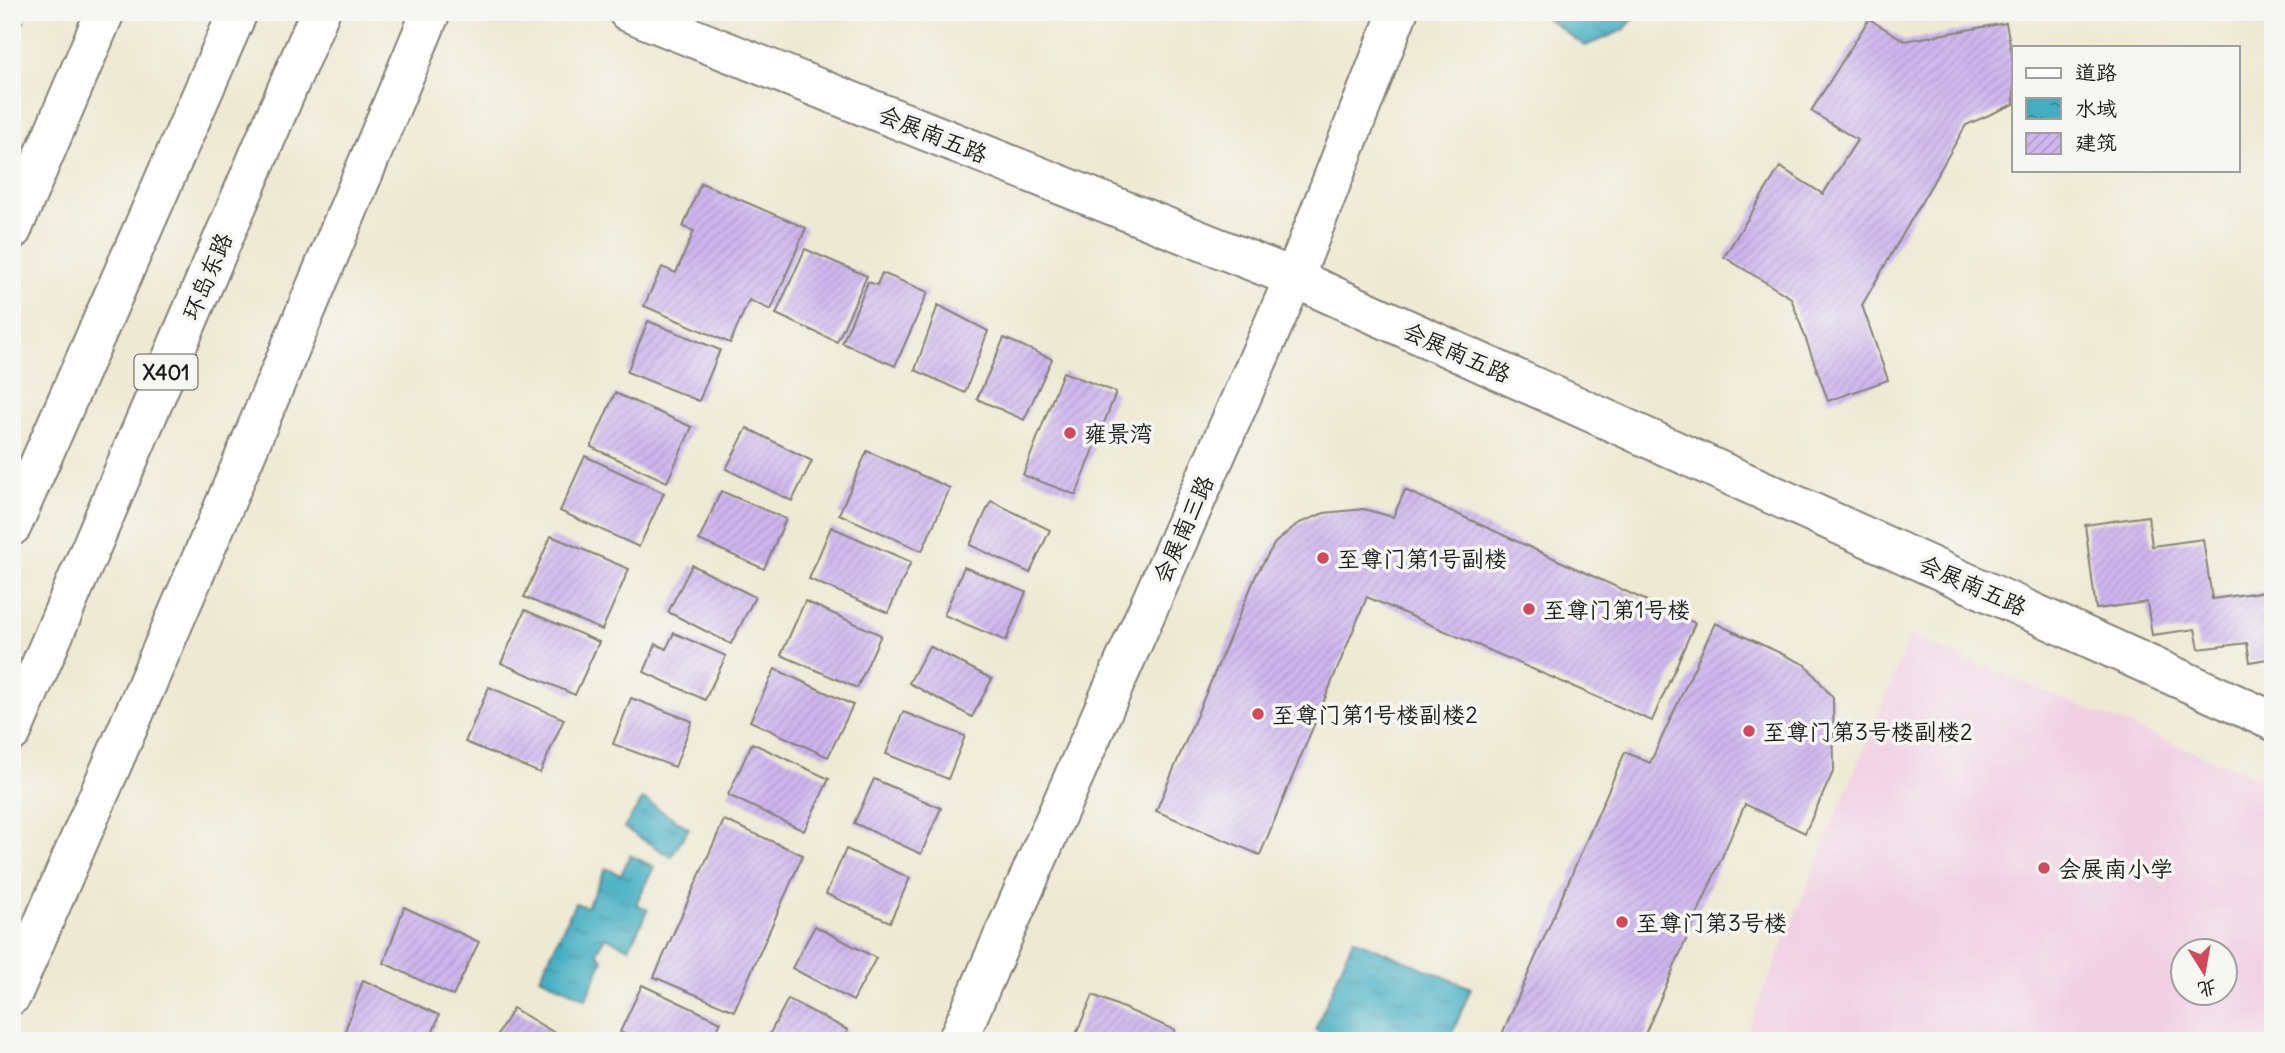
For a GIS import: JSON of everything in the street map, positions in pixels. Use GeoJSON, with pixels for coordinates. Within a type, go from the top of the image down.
{"type":"FeatureCollection","features":[{"type":"Feature","properties":{"kind":"street"},"geometry":{"type":"LineString","coordinates":[[12,230],[105,12]]}},
{"type":"Feature","properties":{"kind":"street"},"geometry":{"type":"LineString","coordinates":[[12,526],[238,12]]}},
{"type":"Feature","properties":{"kind":"street","name":"环岛东路"},"geometry":{"type":"LineString","coordinates":[[12,732],[320,12]]}},
{"type":"Feature","properties":{"kind":"street"},"geometry":{"type":"LineString","coordinates":[[12,995],[224,505],[431,12]]}},
{"type":"Feature","properties":{"kind":"street","name":"会展南五路"},"geometry":{"type":"LineString","coordinates":[[628,12],[1294,278],[2273,720]]}},
{"type":"Feature","properties":{"kind":"street","name":"会展南三路"},"geometry":{"type":"LineString","coordinates":[[957,1041],[1294,278],[1398,12]]}},
{"type":"Feature","properties":{"kind":"path"},"geometry":{"type":"LineString","coordinates":[[12,42],[25,12]]}},
{"type":"Feature","properties":{"kind":"shaded area","name":"会展南小学"},"geometry":{"type":"Polygon","coordinates":[[[1910,637],[2273,784],[2273,1041],[1743,1041],[1910,637]]]}},
{"type":"Feature","properties":{"kind":"water"},"geometry":{"type":"Polygon","coordinates":[[[1538,12],[1639,12],[1624,30],[1585,46],[1538,12]]]}},
{"type":"Feature","properties":{"kind":"water"},"geometry":{"type":"Polygon","coordinates":[[[643,799],[689,828],[671,857],[624,828],[643,799]]]}},
{"type":"Feature","properties":{"kind":"water"},"geometry":{"type":"Polygon","coordinates":[[[630,855],[654,867],[636,904],[648,910],[629,948],[605,937],[597,952],[603,960],[586,999],[540,977],[575,903],[587,907],[606,868],[621,875],[630,855]]]}},
{"type":"Feature","properties":{"kind":"water"},"geometry":{"type":"Polygon","coordinates":[[[1353,939],[1471,988],[1449,1041],[1343,1041],[1315,1030],[1353,939]]]}},
{"type":"Feature","properties":{"kind":"building"},"geometry":{"type":"Polygon","coordinates":[[[1869,19],[1905,41],[2006,23],[2012,54],[2012,105],[1966,125],[1862,305],[1888,380],[1828,401],[1791,298],[1724,257],[1780,167],[1823,194],[1857,140],[1811,111],[1869,19]]]}},
{"type":"Feature","properties":{"kind":"building"},"geometry":{"type":"Polygon","coordinates":[[[701,183],[806,228],[771,310],[749,300],[730,343],[644,306],[662,267],[676,273],[694,231],[683,227],[701,183]]]}},
{"type":"Feature","properties":{"kind":"building"},"geometry":{"type":"Polygon","coordinates":[[[805,249],[867,276],[837,342],[776,314],[805,249]]]}},
{"type":"Feature","properties":{"kind":"building"},"geometry":{"type":"Polygon","coordinates":[[[882,273],[928,292],[895,366],[842,343],[868,282],[877,285],[882,273]]]}},
{"type":"Feature","properties":{"kind":"building"},"geometry":{"type":"Polygon","coordinates":[[[938,305],[988,331],[965,393],[915,370],[938,305]]]}},
{"type":"Feature","properties":{"kind":"building"},"geometry":{"type":"Polygon","coordinates":[[[648,321],[720,350],[699,401],[627,372],[648,321]]]}},
{"type":"Feature","properties":{"kind":"building"},"geometry":{"type":"Polygon","coordinates":[[[1004,338],[1052,359],[1024,420],[977,399],[1004,338]]]}},
{"type":"Feature","properties":{"kind":"building","name":"雍景湾"},"geometry":{"type":"Polygon","coordinates":[[[1063,372],[1116,392],[1076,495],[1023,475],[1063,372]]]}},
{"type":"Feature","properties":{"kind":"building"},"geometry":{"type":"Polygon","coordinates":[[[615,393],[692,427],[667,482],[591,447],[615,393]]]}},
{"type":"Feature","properties":{"kind":"building"},"geometry":{"type":"Polygon","coordinates":[[[747,428],[812,461],[792,501],[726,469],[747,428]]]}},
{"type":"Feature","properties":{"kind":"building"},"geometry":{"type":"Polygon","coordinates":[[[867,451],[950,488],[922,551],[839,514],[867,451]]]}},
{"type":"Feature","properties":{"kind":"building"},"geometry":{"type":"Polygon","coordinates":[[[585,456],[664,493],[639,547],[560,511],[585,456]]]}},
{"type":"Feature","properties":{"kind":"building"},"geometry":{"type":"Polygon","coordinates":[[[1405,490],[1695,623],[1652,721],[1367,597],[1260,855],[1156,811],[1257,573],[1275,543],[1297,524],[1324,513],[1364,509],[1393,517],[1405,490]]]}},
{"type":"Feature","properties":{"kind":"building"},"geometry":{"type":"Polygon","coordinates":[[[721,491],[786,519],[764,569],[699,540],[721,491]]]}},
{"type":"Feature","properties":{"kind":"building"},"geometry":{"type":"Polygon","coordinates":[[[991,501],[1050,530],[1030,573],[970,545],[991,501]]]}},
{"type":"Feature","properties":{"kind":"building"},"geometry":{"type":"Polygon","coordinates":[[[2148,516],[2152,546],[2203,539],[2212,599],[2273,590],[2273,658],[2250,662],[2247,643],[2199,649],[2195,629],[2152,635],[2147,602],[2096,609],[2085,525],[2148,516]]]}},
{"type":"Feature","properties":{"kind":"building"},"geometry":{"type":"Polygon","coordinates":[[[831,527],[911,562],[888,613],[809,579],[831,527]]]}},
{"type":"Feature","properties":{"kind":"building"},"geometry":{"type":"Polygon","coordinates":[[[551,536],[629,569],[602,630],[524,597],[551,536]]]}},
{"type":"Feature","properties":{"kind":"building"},"geometry":{"type":"Polygon","coordinates":[[[692,565],[755,597],[731,644],[668,612],[692,565]]]}},
{"type":"Feature","properties":{"kind":"building"},"geometry":{"type":"Polygon","coordinates":[[[964,567],[1026,592],[1006,641],[944,615],[964,567]]]}},
{"type":"Feature","properties":{"kind":"building"},"geometry":{"type":"Polygon","coordinates":[[[805,601],[881,635],[857,688],[781,655],[805,601]]]}},
{"type":"Feature","properties":{"kind":"building"},"geometry":{"type":"Polygon","coordinates":[[[525,610],[599,642],[575,695],[501,663],[525,610]]]}},
{"type":"Feature","properties":{"kind":"building","name":"至尊门第3号楼"},"geometry":{"type":"Polygon","coordinates":[[[1715,623],[1806,665],[1833,698],[1834,770],[1805,833],[1745,804],[1642,1041],[1499,1041],[1625,752],[1650,763],[1715,623]]]}},
{"type":"Feature","properties":{"kind":"building"},"geometry":{"type":"Polygon","coordinates":[[[674,633],[726,656],[705,700],[644,672],[656,644],[666,649],[674,633]]]}},
{"type":"Feature","properties":{"kind":"building"},"geometry":{"type":"Polygon","coordinates":[[[929,646],[992,679],[972,717],[909,683],[929,646]]]}},
{"type":"Feature","properties":{"kind":"building"},"geometry":{"type":"Polygon","coordinates":[[[775,669],[853,705],[828,757],[750,721],[775,669]]]}},
{"type":"Feature","properties":{"kind":"building"},"geometry":{"type":"Polygon","coordinates":[[[489,687],[564,719],[540,773],[465,742],[489,687]]]}},
{"type":"Feature","properties":{"kind":"building"},"geometry":{"type":"Polygon","coordinates":[[[631,698],[692,721],[675,767],[613,744],[631,698]]]}},
{"type":"Feature","properties":{"kind":"building"},"geometry":{"type":"Polygon","coordinates":[[[903,712],[965,736],[948,779],[886,754],[903,712]]]}},
{"type":"Feature","properties":{"kind":"building"},"geometry":{"type":"Polygon","coordinates":[[[752,743],[829,779],[804,831],[728,795],[752,743]]]}},
{"type":"Feature","properties":{"kind":"building"},"geometry":{"type":"Polygon","coordinates":[[[874,779],[941,808],[921,854],[854,823],[874,779]]]}},
{"type":"Feature","properties":{"kind":"building"},"geometry":{"type":"Polygon","coordinates":[[[724,820],[803,855],[734,1011],[654,977],[724,820]]]}},
{"type":"Feature","properties":{"kind":"building"},"geometry":{"type":"Polygon","coordinates":[[[846,849],[910,878],[890,922],[826,894],[846,849]]]}},
{"type":"Feature","properties":{"kind":"building"},"geometry":{"type":"Polygon","coordinates":[[[404,907],[479,942],[453,996],[384,963],[404,907]]]}},
{"type":"Feature","properties":{"kind":"building"},"geometry":{"type":"Polygon","coordinates":[[[815,926],[876,958],[853,1001],[792,968],[815,926]]]}},
{"type":"Feature","properties":{"kind":"building"},"geometry":{"type":"Polygon","coordinates":[[[363,980],[439,1015],[430,1041],[360,1041],[344,1034],[363,980]]]}},
{"type":"Feature","properties":{"kind":"building"},"geometry":{"type":"Polygon","coordinates":[[[642,985],[721,1022],[712,1041],[640,1041],[620,1032],[642,985]]]}},
{"type":"Feature","properties":{"kind":"building"},"geometry":{"type":"Polygon","coordinates":[[[1093,995],[1175,1030],[1170,1041],[1073,1041],[1093,995]]]}},
{"type":"Feature","properties":{"kind":"building"},"geometry":{"type":"Polygon","coordinates":[[[788,999],[848,1030],[842,1041],[774,1041],[768,1037],[788,999]]]}},
{"type":"Feature","properties":{"kind":"building"},"geometry":{"type":"Polygon","coordinates":[[[513,1008],[568,1041],[494,1041],[513,1008]]]}},
{"type":"Feature","properties":{"kind":"place","name":"雍景湾"},"geometry":{"type":"Point","coordinates":[1070,433]}},
{"type":"Feature","properties":{"kind":"place","name":"至尊门第1号副楼"},"geometry":{"type":"Point","coordinates":[1323,558]}},
{"type":"Feature","properties":{"kind":"place","name":"至尊门第1号楼"},"geometry":{"type":"Point","coordinates":[1529,609]}},
{"type":"Feature","properties":{"kind":"place","name":"至尊门第1号楼副楼2"},"geometry":{"type":"Point","coordinates":[1258,714]}},
{"type":"Feature","properties":{"kind":"place","name":"至尊门第3号楼副楼2"},"geometry":{"type":"Point","coordinates":[1749,731]}},
{"type":"Feature","properties":{"kind":"place","name":"会展南小学"},"geometry":{"type":"Point","coordinates":[2044,868]}},
{"type":"Feature","properties":{"kind":"place","name":"至尊门第3号楼"},"geometry":{"type":"Point","coordinates":[1622,922]}}]}
